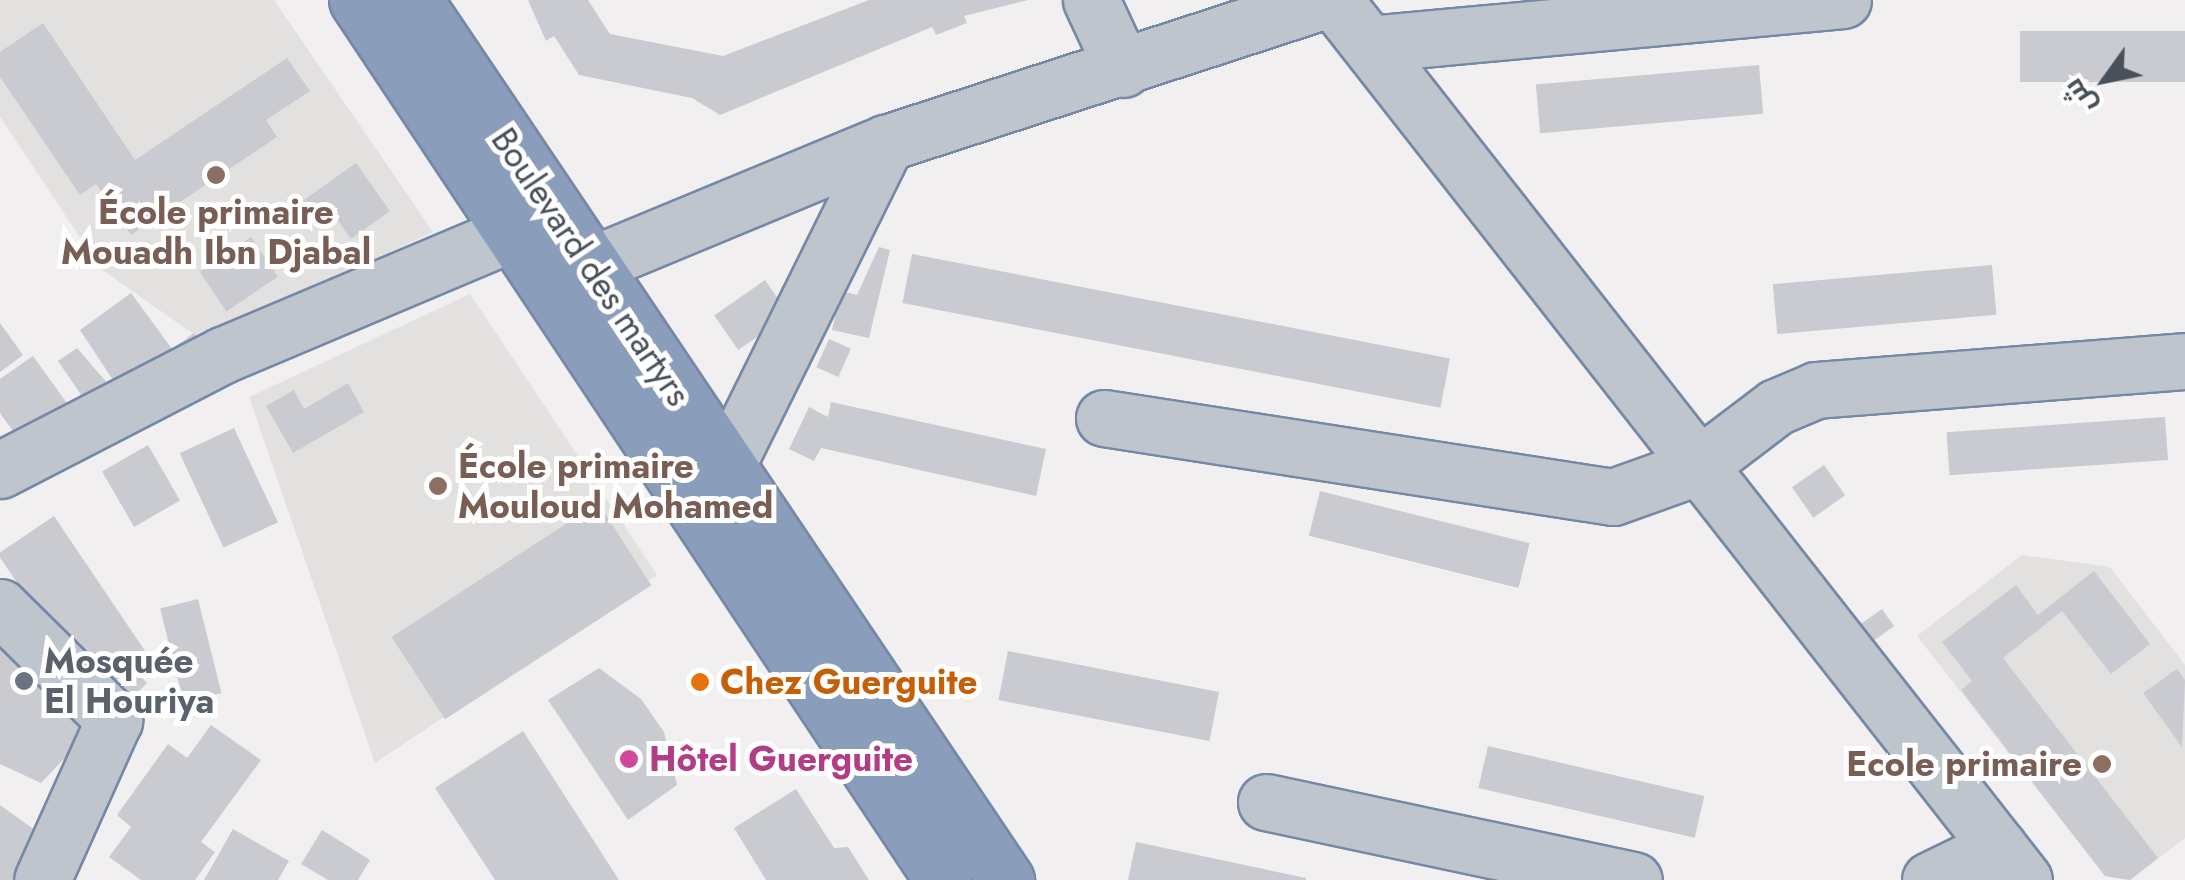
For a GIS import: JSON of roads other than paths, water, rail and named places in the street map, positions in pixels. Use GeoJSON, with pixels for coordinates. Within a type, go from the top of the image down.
{"type":"FeatureCollection","features":[{"type":"Feature","properties":{"kind":"highway","name":"Boulevard des martyrs"},"geometry":{"type":"LineString","coordinates":[[357,0],[942,880]]}},
{"type":"Feature","properties":{"kind":"highway","name":"Boulevard des martyrs"},"geometry":{"type":"LineString","coordinates":[[414,0],[725,469],[1006,880]]}},
{"type":"Feature","properties":{"kind":"street"},"geometry":{"type":"LineString","coordinates":[[1091,0],[1123,68]]}},
{"type":"Feature","properties":{"kind":"street"},"geometry":{"type":"LineString","coordinates":[[591,265],[886,142],[1325,0]]}},
{"type":"Feature","properties":{"kind":"street"},"geometry":{"type":"LineString","coordinates":[[1334,0],[2011,863],[1930,880]]}},
{"type":"Feature","properties":{"kind":"street"},"geometry":{"type":"LineString","coordinates":[[1368,44],[1843,0]]}},
{"type":"Feature","properties":{"kind":"street"},"geometry":{"type":"LineString","coordinates":[[725,469],[886,142]]}},
{"type":"Feature","properties":{"kind":"street"},"geometry":{"type":"LineString","coordinates":[[0,494],[19,460],[223,355],[514,232]]}},
{"type":"Feature","properties":{"kind":"street"},"geometry":{"type":"LineString","coordinates":[[1104,418],[1613,497],[1697,467],[1776,407],[1816,390],[2185,360]]}},
{"type":"Feature","properties":{"kind":"street"},"geometry":{"type":"LineString","coordinates":[[0,607],[114,720],[42,880]]}},
{"type":"Feature","properties":{"kind":"street"},"geometry":{"type":"LineString","coordinates":[[1266,802],[1634,880]]}},
{"type":"Feature","properties":{"kind":"place","name":"École primaire Mouadh Ibn Djabal"},"geometry":{"type":"Point","coordinates":[216,175]}},
{"type":"Feature","properties":{"kind":"place","name":"École primaire Mouloud Mohamed"},"geometry":{"type":"Point","coordinates":[438,486]}},
{"type":"Feature","properties":{"kind":"place","name":"Mosquée El Houriya"},"geometry":{"type":"Point","coordinates":[24,681]}},
{"type":"Feature","properties":{"kind":"place","name":"Chez Guerguite"},"geometry":{"type":"Point","coordinates":[700,682]}},
{"type":"Feature","properties":{"kind":"place","name":"Hôtel Guerguite"},"geometry":{"type":"Point","coordinates":[629,759]}},
{"type":"Feature","properties":{"kind":"place","name":"Ecole primaire"},"geometry":{"type":"Point","coordinates":[2102,764]}}]}
